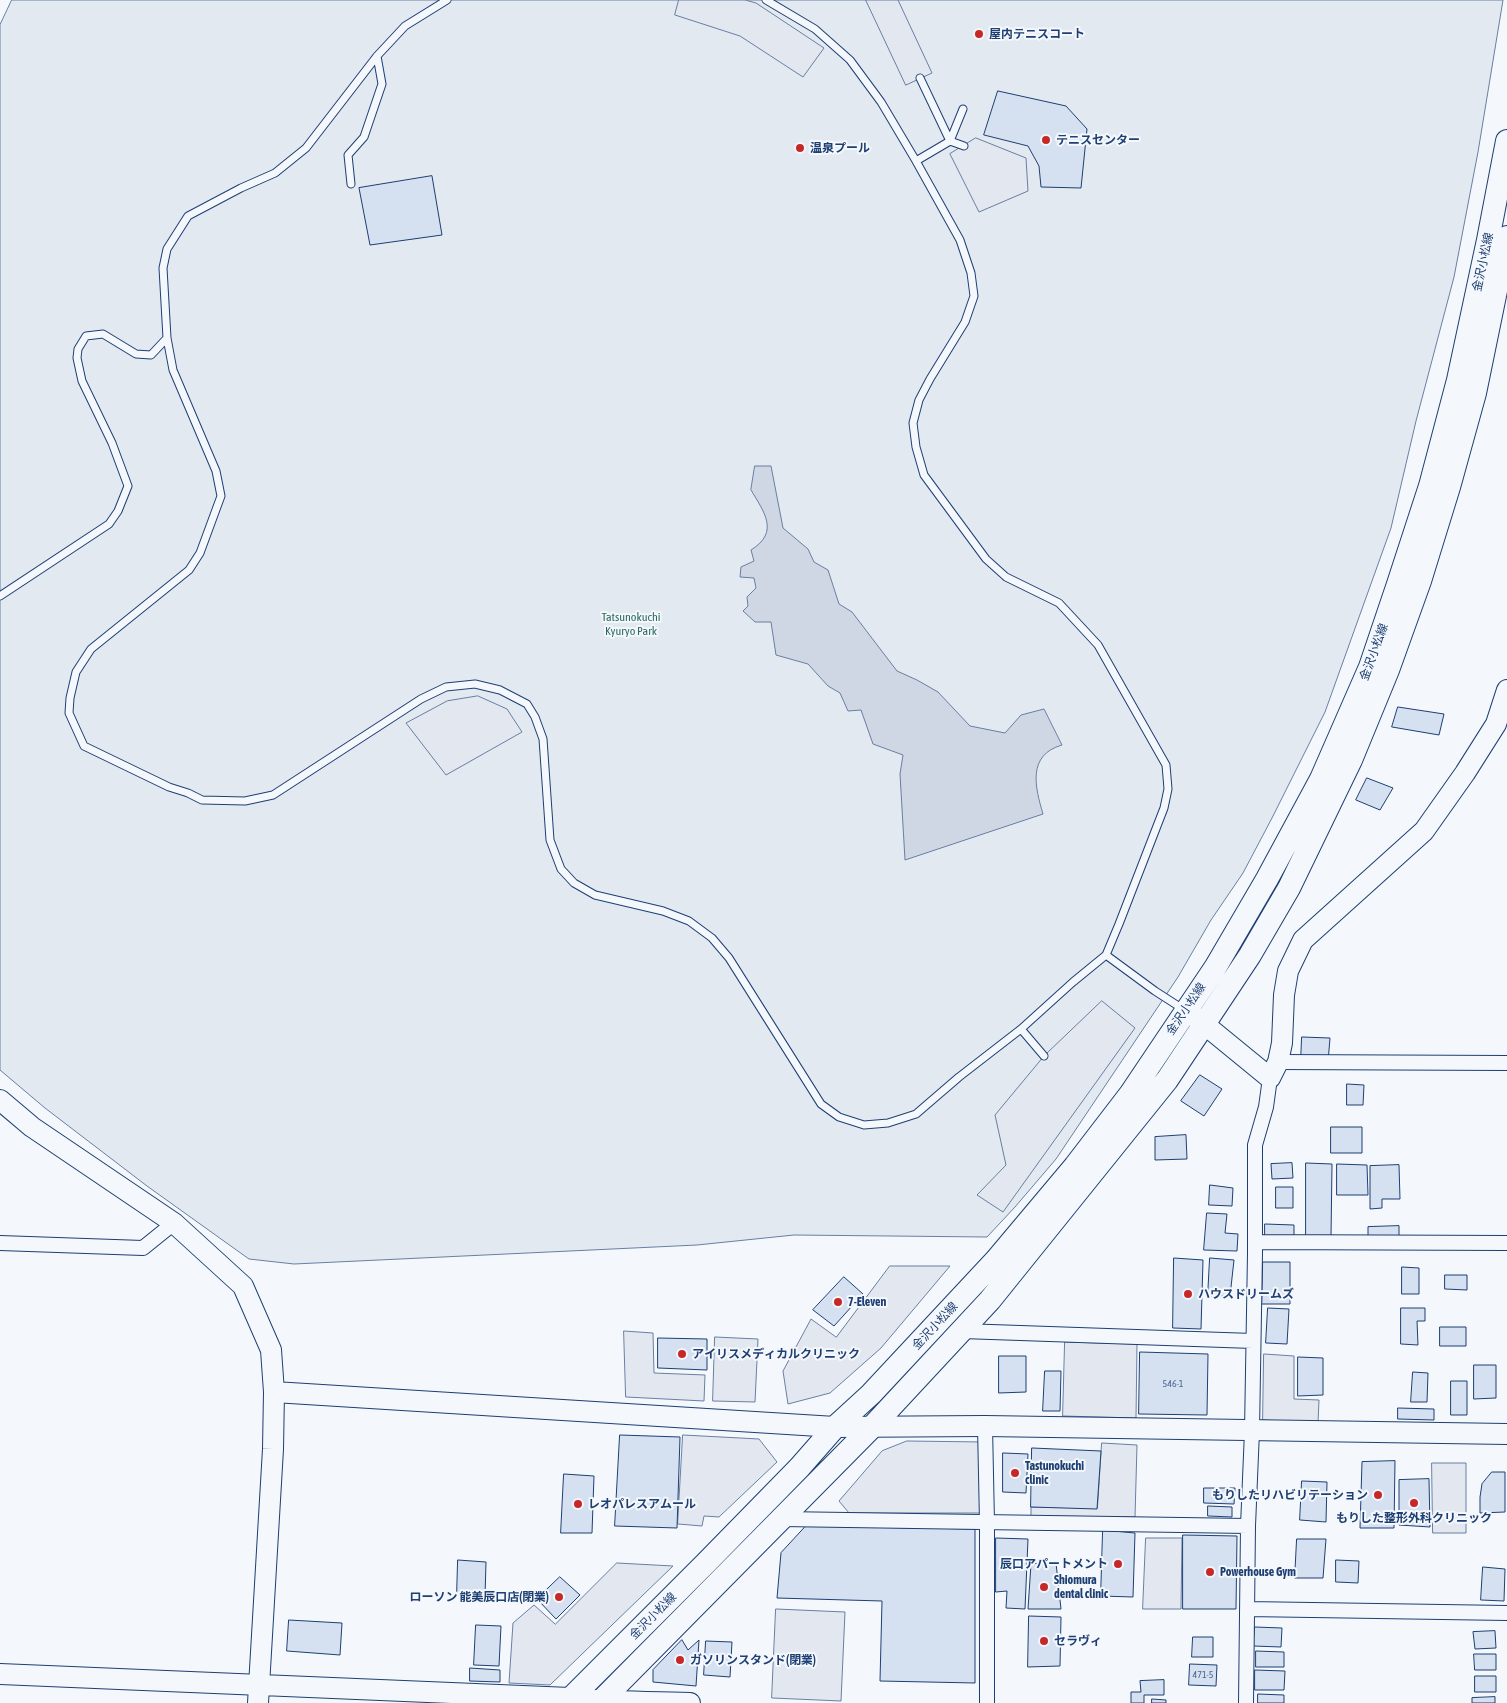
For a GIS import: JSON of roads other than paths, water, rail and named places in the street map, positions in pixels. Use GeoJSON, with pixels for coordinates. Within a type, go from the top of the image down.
{"type":"FeatureCollection","features":[{"type":"Feature","properties":{"kind":"main road","name":"金沢小松線"},"geometry":{"type":"LineString","coordinates":[[568,1701],[799,1468],[835,1427],[871,1394],[936,1327],[996,1260],[1075,1166],[1131,1093],[1219,960],[1267,879],[1321,779],[1370,667],[1430,486],[1455,389],[1488,240],[1507,141]]}},
{"type":"Feature","properties":{"kind":"main road","name":"金沢小松線"},"geometry":{"type":"LineString","coordinates":[[600,1703],[872,1427],[990,1300],[1167,1080],[1250,955],[1289,888],[1351,760],[1388,670],[1420,581],[1475,393],[1507,237]]}},
{"type":"Feature","properties":{"kind":"street"},"geometry":{"type":"LineString","coordinates":[[1246,1703],[1248,1526],[1252,1431],[1255,1145],[1282,1043],[1284,995],[1288,971],[1303,940],[1424,831],[1465,773],[1496,724],[1507,690]]}},
{"type":"Feature","properties":{"kind":"street"},"geometry":{"type":"LineString","coordinates":[[1185,1010],[1274,1070],[1507,1063]]}},
{"type":"Feature","properties":{"kind":"street"},"geometry":{"type":"LineString","coordinates":[[0,1100],[32,1127],[174,1223],[243,1286],[271,1350],[274,1392],[269,1530],[258,1694]]}},
{"type":"Feature","properties":{"kind":"street"},"geometry":{"type":"LineString","coordinates":[[0,1242],[143,1248],[174,1223]]}},
{"type":"Feature","properties":{"kind":"street"},"geometry":{"type":"LineString","coordinates":[[1255,1242],[1507,1243]]}},
{"type":"Feature","properties":{"kind":"street"},"geometry":{"type":"LineString","coordinates":[[962,1331],[1253,1341]]}},
{"type":"Feature","properties":{"kind":"street"},"geometry":{"type":"LineString","coordinates":[[274,1392],[835,1427],[985,1426],[1507,1434]]}},
{"type":"Feature","properties":{"kind":"street"},"geometry":{"type":"LineString","coordinates":[[985,1426],[987,1703]]}},
{"type":"Feature","properties":{"kind":"street"},"geometry":{"type":"LineString","coordinates":[[781,1519],[1248,1526]]}},
{"type":"Feature","properties":{"kind":"street"},"geometry":{"type":"LineString","coordinates":[[1247,1609],[1507,1613]]}},
{"type":"Feature","properties":{"kind":"street"},"geometry":{"type":"LineString","coordinates":[[0,1674],[258,1694],[600,1703],[659,1701],[690,1703]]}},
{"type":"Feature","properties":{"kind":"lane"},"geometry":{"type":"LineString","coordinates":[[447,0],[404,26],[377,56],[306,148],[275,173],[241,188],[188,216],[167,249],[163,268],[167,338],[173,370],[216,471],[221,496],[200,553],[189,570],[91,649],[76,672],[70,698],[69,713],[84,746],[169,787],[202,800],[245,801],[273,795],[421,699],[446,687],[475,684],[500,690],[527,704],[536,717],[543,739],[550,840],[561,869],[574,883],[595,895],[663,911],[690,921],[712,938],[729,958],[821,1104],[839,1117],[864,1125],[888,1123],[916,1114],[1020,1029],[1106,955],[1164,808],[1168,789],[1166,765],[1098,645],[1059,603],[1006,577],[986,559],[924,475],[916,447],[913,423],[919,400],[965,322],[974,296],[972,272],[960,240],[916,161],[881,102],[850,60],[815,29],[766,0]]}},
{"type":"Feature","properties":{"kind":"lane"},"geometry":{"type":"LineString","coordinates":[[351,184],[348,155],[364,137],[382,84],[377,56]]}},
{"type":"Feature","properties":{"kind":"lane"},"geometry":{"type":"LineString","coordinates":[[920,78],[950,140],[964,146]]}},
{"type":"Feature","properties":{"kind":"lane"},"geometry":{"type":"LineString","coordinates":[[916,161],[950,140],[963,109]]}},
{"type":"Feature","properties":{"kind":"lane"},"geometry":{"type":"LineString","coordinates":[[0,596],[110,524],[118,511],[128,486],[112,443],[82,381],[77,358],[78,349],[86,336],[103,334],[136,354],[151,355],[167,338]]}},
{"type":"Feature","properties":{"kind":"lane"},"geometry":{"type":"LineString","coordinates":[[1106,955],[1155,991],[1185,1010]]}},
{"type":"Feature","properties":{"kind":"lane"},"geometry":{"type":"LineString","coordinates":[[1020,1029],[1044,1056]]}},
{"type":"Feature","properties":{"kind":"place","name":"屋内テニスコート"},"geometry":{"type":"Point","coordinates":[979,34]}},
{"type":"Feature","properties":{"kind":"place","name":"テニスセンター"},"geometry":{"type":"Point","coordinates":[1046,140]}},
{"type":"Feature","properties":{"kind":"place","name":"温泉プール"},"geometry":{"type":"Point","coordinates":[800,148]}},
{"type":"Feature","properties":{"kind":"place","name":"ハウスドリームズ"},"geometry":{"type":"Point","coordinates":[1188,1294]}},
{"type":"Feature","properties":{"kind":"place","name":"7-Eleven"},"geometry":{"type":"Point","coordinates":[838,1302]}},
{"type":"Feature","properties":{"kind":"place","name":"アイリスメディカルクリニック"},"geometry":{"type":"Point","coordinates":[682,1354]}},
{"type":"Feature","properties":{"kind":"place","name":"Tastunokuchi clinic"},"geometry":{"type":"Point","coordinates":[1015,1473]}},
{"type":"Feature","properties":{"kind":"place","name":"もりしたリハビリテーション"},"geometry":{"type":"Point","coordinates":[1378,1495]}},
{"type":"Feature","properties":{"kind":"place","name":"もりした整形外科クリニック"},"geometry":{"type":"Point","coordinates":[1414,1503]}},
{"type":"Feature","properties":{"kind":"place","name":"レオパレスアムール"},"geometry":{"type":"Point","coordinates":[578,1504]}},
{"type":"Feature","properties":{"kind":"place","name":"辰口アパートメント"},"geometry":{"type":"Point","coordinates":[1118,1564]}},
{"type":"Feature","properties":{"kind":"place","name":"Powerhouse Gym"},"geometry":{"type":"Point","coordinates":[1210,1572]}},
{"type":"Feature","properties":{"kind":"place","name":"Shiomura dental clinic"},"geometry":{"type":"Point","coordinates":[1044,1587]}},
{"type":"Feature","properties":{"kind":"place","name":"ローソン 能美辰口店(閉業)"},"geometry":{"type":"Point","coordinates":[559,1597]}},
{"type":"Feature","properties":{"kind":"place","name":"セラヴィ"},"geometry":{"type":"Point","coordinates":[1044,1641]}},
{"type":"Feature","properties":{"kind":"place","name":"ガソリンスタンド(閉業)"},"geometry":{"type":"Point","coordinates":[680,1660]}},
{"type":"Feature","properties":{"kind":"park label","name":"Tatsunokuchi Kyuryo Park"},"geometry":{"type":"Point","coordinates":[631,624]}}]}
